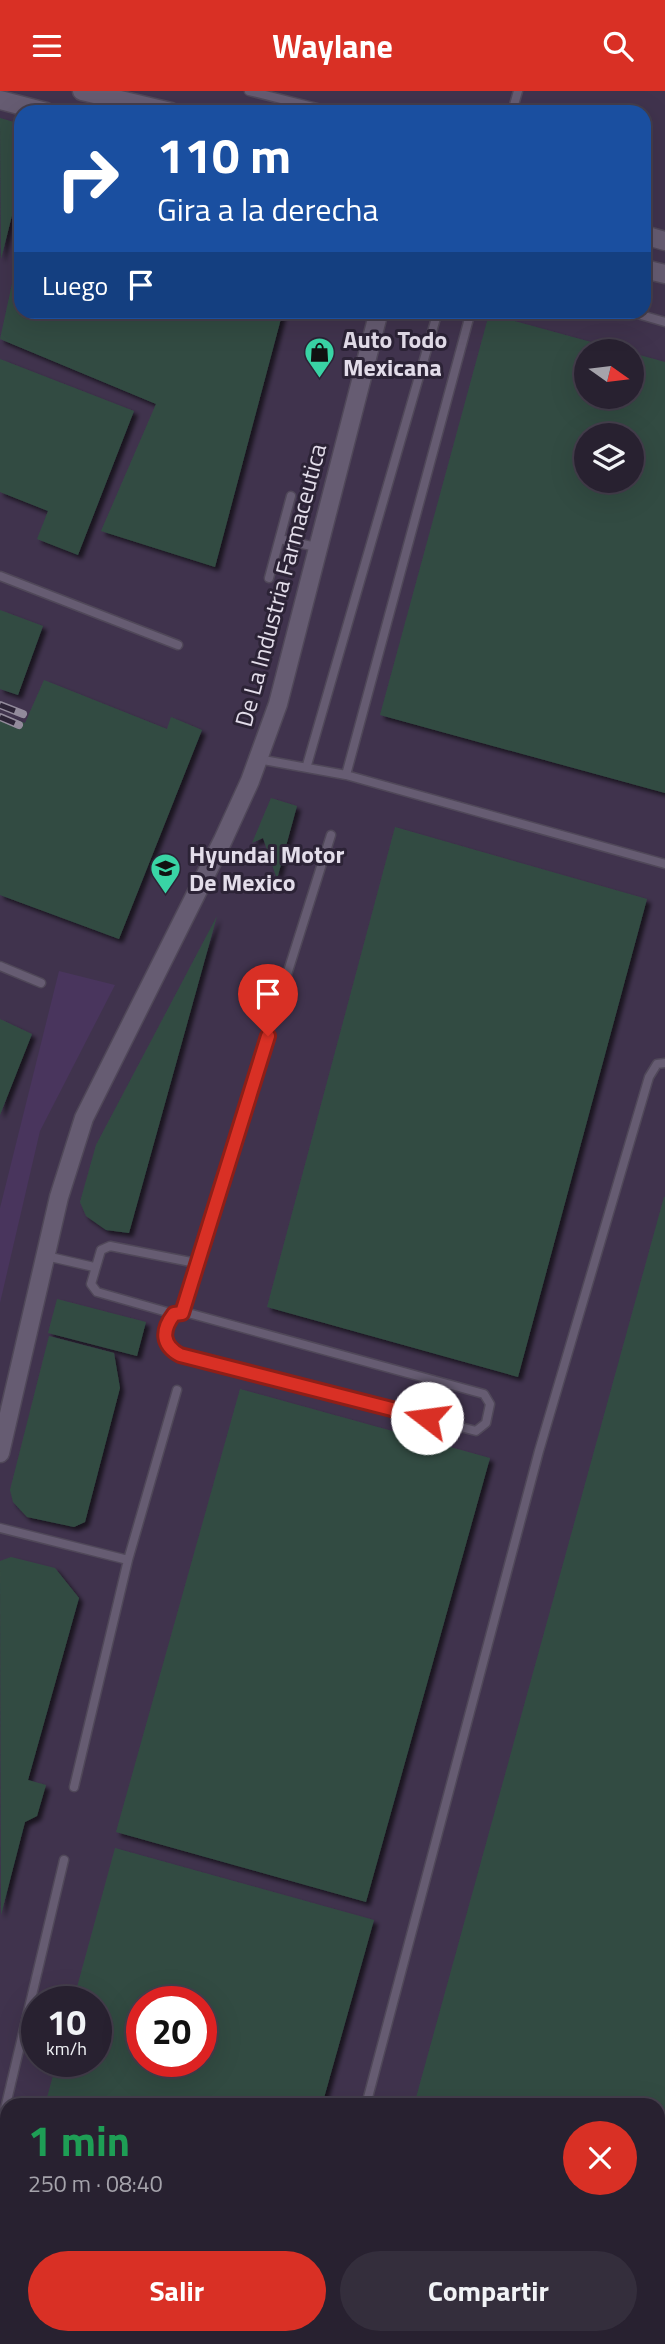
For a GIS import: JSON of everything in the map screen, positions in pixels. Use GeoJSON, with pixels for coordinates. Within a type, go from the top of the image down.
{"type":"FeatureCollection","features":[{"type":"Feature","properties":{"kind":"main road"},"geometry":{"type":"LineString","coordinates":[[82,91],[141,105]]}},
{"type":"Feature","properties":{"kind":"main road"},"geometry":{"type":"LineString","coordinates":[[0,100],[19,105]]}},
{"type":"Feature","properties":{"kind":"main road","name":"De La Industria Farmaceutica"},"geometry":{"type":"LineString","coordinates":[[0,1454],[59,1197],[84,1118],[218,852],[250,781],[278,704],[316,547],[377,319]]}},
{"type":"Feature","properties":{"kind":"lane"},"geometry":{"type":"LineString","coordinates":[[249,91],[305,105]]}},
{"type":"Feature","properties":{"kind":"lane"},"geometry":{"type":"LineString","coordinates":[[307,765],[436,319]]}},
{"type":"Feature","properties":{"kind":"lane"},"geometry":{"type":"LineString","coordinates":[[346,775],[469,319]]}},
{"type":"Feature","properties":{"kind":"lane"},"geometry":{"type":"LineString","coordinates":[[269,578],[291,496]]}},
{"type":"Feature","properties":{"kind":"lane"},"geometry":{"type":"LineString","coordinates":[[280,538],[316,547]]}},
{"type":"Feature","properties":{"kind":"lane"},"geometry":{"type":"LineString","coordinates":[[0,576],[178,645]]}},
{"type":"Feature","properties":{"kind":"lane"},"geometry":{"type":"LineString","coordinates":[[257,758],[307,765],[346,775],[665,865]]}},
{"type":"Feature","properties":{"kind":"lane"},"geometry":{"type":"LineString","coordinates":[[196,1263],[110,1246],[101,1250],[94,1267],[93,1290],[178,1313],[484,1394],[490,1404],[486,1423],[476,1431],[180,1355],[167,1345],[164,1337],[167,1324],[178,1313],[196,1263],[331,835]]}},
{"type":"Feature","properties":{"kind":"lane"},"geometry":{"type":"LineString","coordinates":[[0,966],[41,983]]}},
{"type":"Feature","properties":{"kind":"lane"},"geometry":{"type":"LineString","coordinates":[[368,2098],[543,1437],[649,1077],[657,1064],[665,1063]]}},
{"type":"Feature","properties":{"kind":"lane"},"geometry":{"type":"LineString","coordinates":[[46,1256],[94,1267]]}},
{"type":"Feature","properties":{"kind":"lane"},"geometry":{"type":"LineString","coordinates":[[74,1787],[128,1560],[177,1391]]}},
{"type":"Feature","properties":{"kind":"lane"},"geometry":{"type":"LineString","coordinates":[[0,1528],[128,1560]]}},
{"type":"Feature","properties":{"kind":"lane"},"geometry":{"type":"LineString","coordinates":[[8,2098],[64,1860]]}},
{"type":"Feature","properties":{"kind":"shaded area"},"geometry":{"type":"Polygon","coordinates":[[[0,91],[665,91],[665,2098],[0,2098],[0,91]]]}},
{"type":"Feature","properties":{"kind":"shaded area"},"geometry":{"type":"Polygon","coordinates":[[[59,971],[115,985],[40,1131],[0,1303],[0,1208],[59,971]]]}},
{"type":"Feature","properties":{"kind":"building"},"geometry":{"type":"Polygon","coordinates":[[[0,118],[14,122],[14,208],[1,259],[0,118]]]}},
{"type":"Feature","properties":{"kind":"building"},"geometry":{"type":"Polygon","coordinates":[[[14,275],[14,319],[281,319],[215,567],[101,531],[156,404],[0,339],[14,275]]]}},
{"type":"Feature","properties":{"kind":"building"},"geometry":{"type":"Polygon","coordinates":[[[488,319],[507,319],[580,339],[574,339],[574,409],[644,409],[644,356],[665,362],[665,793],[380,715],[488,319]]]}},
{"type":"Feature","properties":{"kind":"building"},"geometry":{"type":"Polygon","coordinates":[[[0,359],[134,411],[78,555],[37,539],[48,511],[0,492],[0,359]]]}},
{"type":"Feature","properties":{"kind":"building"},"geometry":{"type":"Polygon","coordinates":[[[0,610],[43,626],[18,695],[0,689],[0,610]]]}},
{"type":"Feature","properties":{"kind":"building"},"geometry":{"type":"Polygon","coordinates":[[[44,680],[167,729],[171,717],[202,730],[119,939],[0,895],[0,714],[25,723],[44,680]]]}},
{"type":"Feature","properties":{"kind":"building"},"geometry":{"type":"Polygon","coordinates":[[[271,798],[297,806],[277,879],[263,838],[252,843],[271,798]]]}},
{"type":"Feature","properties":{"kind":"building"},"geometry":{"type":"Polygon","coordinates":[[[395,827],[647,899],[518,1377],[267,1307],[395,827]]]}},
{"type":"Feature","properties":{"kind":"building"},"geometry":{"type":"Polygon","coordinates":[[[217,916],[129,1233],[106,1230],[86,1216],[80,1202],[96,1145],[217,916]]]}},
{"type":"Feature","properties":{"kind":"building"},"geometry":{"type":"Polygon","coordinates":[[[0,1019],[32,1034],[0,1115],[0,1019]]]}},
{"type":"Feature","properties":{"kind":"building"},"geometry":{"type":"Polygon","coordinates":[[[664,1197],[665,1197],[665,2098],[416,2098],[664,1197]]]}},
{"type":"Feature","properties":{"kind":"building"},"geometry":{"type":"Polygon","coordinates":[[[57,1299],[146,1322],[137,1356],[48,1333],[57,1299]]]}},
{"type":"Feature","properties":{"kind":"building"},"geometry":{"type":"Polygon","coordinates":[[[49,1336],[114,1353],[120,1388],[85,1522],[74,1527],[27,1517],[13,1502],[10,1490],[49,1336]]]}},
{"type":"Feature","properties":{"kind":"building"},"geometry":{"type":"Polygon","coordinates":[[[240,1389],[490,1458],[366,1902],[116,1832],[240,1389]]]}},
{"type":"Feature","properties":{"kind":"building"},"geometry":{"type":"Polygon","coordinates":[[[11,1557],[55,1568],[79,1598],[28,1780],[46,1785],[37,1816],[25,1822],[1,1915],[0,1561],[11,1557]]]}},
{"type":"Feature","properties":{"kind":"building"},"geometry":{"type":"Polygon","coordinates":[[[115,1848],[374,1920],[324,2098],[47,2098],[53,2077],[112,2077],[112,1986],[77,1986],[115,1848]]]}},
{"type":"Feature","properties":{"kind":"railway"},"geometry":{"type":"LineString","coordinates":[[0,705],[23,714]]}},
{"type":"Feature","properties":{"kind":"railway"},"geometry":{"type":"LineString","coordinates":[[0,717],[19,725]]}},
{"type":"Feature","properties":{"kind":"place","name":"Auto Todo Mexicana"},"geometry":{"type":"Point","coordinates":[320,380]}},
{"type":"Feature","properties":{"kind":"place","name":"Hyundai Motor De Mexico"},"geometry":{"type":"Point","coordinates":[166,895]}},
{"type":"Feature","properties":{"kind":"route"},"geometry":{"type":"LineString","coordinates":[[268,1036],[182,1313],[174,1314],[164,1332],[167,1345],[180,1355],[427,1418]]}}]}
